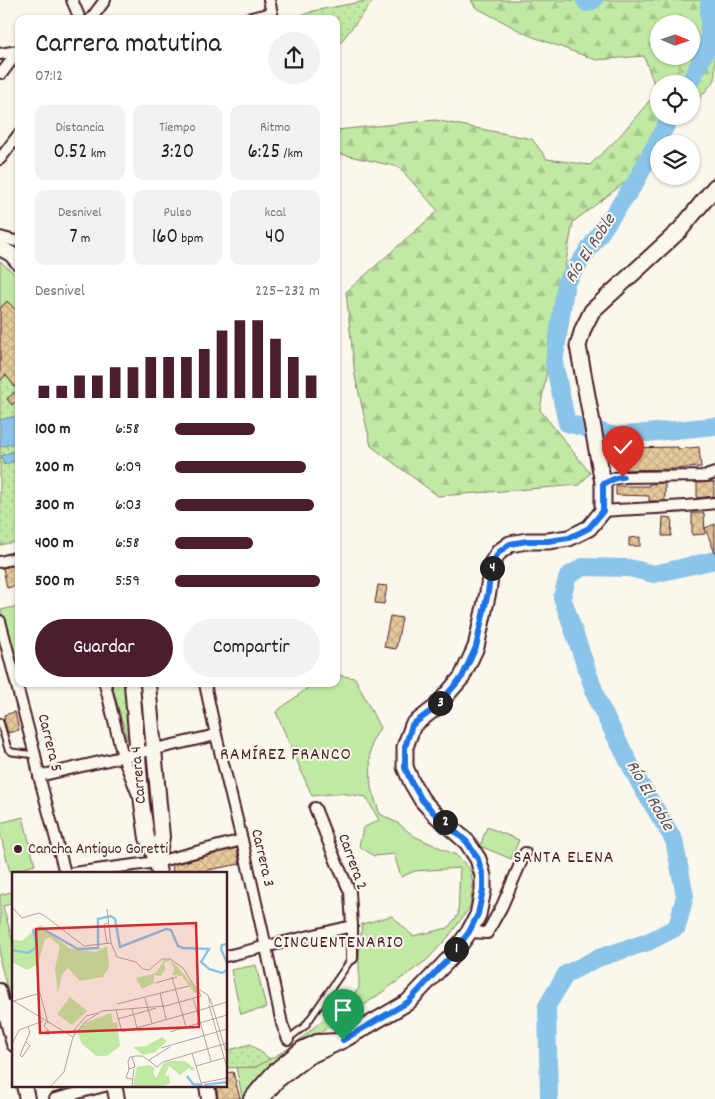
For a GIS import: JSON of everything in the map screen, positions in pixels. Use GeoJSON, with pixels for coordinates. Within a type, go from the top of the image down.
{"type":"FeatureCollection","features":[{"type":"Feature","properties":{"kind":"main road"},"geometry":{"type":"LineString","coordinates":[[261,1099],[277,1080],[306,1057],[343,1040],[408,1002],[450,957],[469,932],[478,914],[483,890],[483,876],[478,859],[467,842],[422,800],[405,768],[405,747],[412,725],[435,708],[462,677],[476,647],[492,563],[499,552],[510,544],[569,538],[589,528],[603,511],[603,484],[578,346],[583,329],[592,311],[680,230],[715,187]]}},
{"type":"Feature","properties":{"kind":"main road"},"geometry":{"type":"LineString","coordinates":[[0,248],[15,258]]}},
{"type":"Feature","properties":{"kind":"main road","name":"Carrera 4"},"geometry":{"type":"LineString","coordinates":[[132,687],[142,804],[147,838],[158,867]]}},
{"type":"Feature","properties":{"kind":"main road","name":"Carrera 4"},"geometry":{"type":"LineString","coordinates":[[148,687],[162,837],[158,867]]}},
{"type":"Feature","properties":{"kind":"main road"},"geometry":{"type":"LineString","coordinates":[[10,1009],[12,1026]]}},
{"type":"Feature","properties":{"kind":"main road"},"geometry":{"type":"LineString","coordinates":[[251,1099],[276,1070],[302,1049],[316,1042],[343,1040]]}},
{"type":"Feature","properties":{"kind":"main road"},"geometry":{"type":"LineString","coordinates":[[24,1086],[27,1099]]}},
{"type":"Feature","properties":{"kind":"main road"},"geometry":{"type":"LineString","coordinates":[[114,1086],[117,1099]]}},
{"type":"Feature","properties":{"kind":"main road"},"geometry":{"type":"LineString","coordinates":[[207,1086],[209,1099]]}},
{"type":"Feature","properties":{"kind":"street"},"geometry":{"type":"LineString","coordinates":[[72,0],[78,15]]}},
{"type":"Feature","properties":{"kind":"street"},"geometry":{"type":"LineString","coordinates":[[94,15],[105,0]]}},
{"type":"Feature","properties":{"kind":"street"},"geometry":{"type":"LineString","coordinates":[[264,15],[272,13],[269,0]]}},
{"type":"Feature","properties":{"kind":"street"},"geometry":{"type":"LineString","coordinates":[[0,54],[15,52]]}},
{"type":"Feature","properties":{"kind":"street"},"geometry":{"type":"LineString","coordinates":[[0,72],[2,73],[15,55]]}},
{"type":"Feature","properties":{"kind":"street"},"geometry":{"type":"LineString","coordinates":[[0,159],[15,139]]}},
{"type":"Feature","properties":{"kind":"street"},"geometry":{"type":"LineString","coordinates":[[0,237],[15,241]]}},
{"type":"Feature","properties":{"kind":"street"},"geometry":{"type":"LineString","coordinates":[[603,484],[623,477],[706,476],[715,473]]}},
{"type":"Feature","properties":{"kind":"street"},"geometry":{"type":"LineString","coordinates":[[603,511],[715,504]]}},
{"type":"Feature","properties":{"kind":"street"},"geometry":{"type":"LineString","coordinates":[[0,562],[15,558]]}},
{"type":"Feature","properties":{"kind":"street","name":"Carrera 5"},"geometry":{"type":"LineString","coordinates":[[0,621],[15,667]]}},
{"type":"Feature","properties":{"kind":"street","name":"Carrera 5"},"geometry":{"type":"LineString","coordinates":[[20,687],[39,776],[65,872]]}},
{"type":"Feature","properties":{"kind":"street","name":"Carrera 4"},"geometry":{"type":"LineString","coordinates":[[106,687],[123,757],[142,804]]}},
{"type":"Feature","properties":{"kind":"street","name":"Carrera 3"},"geometry":{"type":"LineString","coordinates":[[206,687],[242,840],[282,1024],[288,1039]]}},
{"type":"Feature","properties":{"kind":"street"},"geometry":{"type":"LineString","coordinates":[[39,776],[216,735]]}},
{"type":"Feature","properties":{"kind":"street","name":"Carrera 2"},"geometry":{"type":"LineString","coordinates":[[315,808],[350,892],[352,958]]}},
{"type":"Feature","properties":{"kind":"street"},"geometry":{"type":"LineString","coordinates":[[87,872],[158,867],[242,840]]}},
{"type":"Feature","properties":{"kind":"street"},"geometry":{"type":"LineString","coordinates":[[469,932],[487,933],[502,906],[525,854]]}},
{"type":"Feature","properties":{"kind":"street"},"geometry":{"type":"LineString","coordinates":[[228,956],[352,926]]}},
{"type":"Feature","properties":{"kind":"street"},"geometry":{"type":"LineString","coordinates":[[0,989],[10,1009]]}},
{"type":"Feature","properties":{"kind":"street"},"geometry":{"type":"LineString","coordinates":[[54,1099],[104,1086]]}},
{"type":"Feature","properties":{"kind":"lane"},"geometry":{"type":"LineString","coordinates":[[0,722],[9,751],[35,755]]}},
{"type":"Feature","properties":{"kind":"lane"},"geometry":{"type":"LineString","coordinates":[[288,1039],[306,1026],[352,958]]}},
{"type":"Feature","properties":{"kind":"green space"},"geometry":{"type":"Polygon","coordinates":[[[374,0],[340,43],[340,15],[302,15],[313,11],[374,0]]]}},
{"type":"Feature","properties":{"kind":"green space"},"geometry":{"type":"Polygon","coordinates":[[[471,0],[715,0],[715,80],[700,98],[700,75],[651,75],[644,56],[596,60],[528,35],[475,7],[471,0]]]}},
{"type":"Feature","properties":{"kind":"green space"},"geometry":{"type":"Polygon","coordinates":[[[650,100],[650,125],[677,125],[668,135],[650,135],[650,156],[632,177],[573,222],[540,410],[590,473],[580,485],[438,496],[371,446],[355,376],[346,292],[438,211],[399,167],[340,154],[340,130],[435,120],[532,139],[547,159],[590,165],[617,139],[650,100]]]}},
{"type":"Feature","properties":{"kind":"green space"},"geometry":{"type":"Polygon","coordinates":[[[0,261],[15,274],[15,363],[0,370],[0,261]]]}},
{"type":"Feature","properties":{"kind":"green space"},"geometry":{"type":"Polygon","coordinates":[[[15,363],[15,542],[0,545],[0,370],[15,363]]]}},
{"type":"Feature","properties":{"kind":"green space"},"geometry":{"type":"Polygon","coordinates":[[[15,607],[15,660],[13,660],[1,610],[15,607]]]}},
{"type":"Feature","properties":{"kind":"green space"},"geometry":{"type":"Polygon","coordinates":[[[340,676],[355,678],[380,728],[372,741],[370,754],[371,788],[380,814],[399,824],[414,836],[456,855],[470,869],[473,885],[470,907],[449,936],[427,960],[367,1003],[302,1044],[246,1099],[235,1099],[242,1096],[236,1067],[256,1067],[291,1047],[359,989],[359,956],[362,924],[392,916],[413,936],[448,928],[458,915],[460,868],[415,871],[401,877],[394,854],[374,856],[359,846],[363,828],[379,820],[366,797],[341,793],[312,796],[276,712],[309,687],[340,687],[340,676]]]}},
{"type":"Feature","properties":{"kind":"green space"},"geometry":{"type":"Polygon","coordinates":[[[113,687],[127,687],[132,740],[127,740],[113,687]]]}},
{"type":"Feature","properties":{"kind":"green space","name":"Cancha Antiguo Goretti"},"geometry":{"type":"Polygon","coordinates":[[[23,817],[35,865],[10,872],[0,833],[0,823],[23,817]]]}},
{"type":"Feature","properties":{"kind":"green space"},"geometry":{"type":"Polygon","coordinates":[[[487,827],[519,840],[511,859],[480,846],[487,827]]]}},
{"type":"Feature","properties":{"kind":"green space"},"geometry":{"type":"Polygon","coordinates":[[[12,892],[12,904],[3,906],[12,939],[12,1000],[10,1000],[0,961],[0,895],[12,892]]]}},
{"type":"Feature","properties":{"kind":"green space"},"geometry":{"type":"Polygon","coordinates":[[[256,965],[266,1008],[241,1014],[231,970],[256,965]]]}},
{"type":"Feature","properties":{"kind":"green space"},"geometry":{"type":"Polygon","coordinates":[[[250,1044],[270,1059],[256,1067],[228,1068],[228,1050],[250,1044]]]}},
{"type":"Feature","properties":{"kind":"water"},"geometry":{"type":"Polygon","coordinates":[[[15,416],[15,443],[0,447],[0,420],[15,416]]]}},
{"type":"Feature","properties":{"kind":"water"},"geometry":{"type":"Polygon","coordinates":[[[15,451],[15,461],[4,465],[1,456],[15,451]]]}},
{"type":"Feature","properties":{"kind":"building"},"geometry":{"type":"Polygon","coordinates":[[[7,301],[15,309],[15,387],[6,375],[0,381],[0,308],[7,301]]]}},
{"type":"Feature","properties":{"kind":"building"},"geometry":{"type":"Polygon","coordinates":[[[15,392],[15,402],[12,405],[7,399],[15,392]]]}},
{"type":"Feature","properties":{"kind":"building"},"geometry":{"type":"Polygon","coordinates":[[[678,447],[678,449],[699,447],[701,467],[622,470],[622,461],[613,463],[611,453],[621,451],[621,448],[678,447]]]}},
{"type":"Feature","properties":{"kind":"building"},"geometry":{"type":"Polygon","coordinates":[[[714,482],[714,496],[697,498],[697,483],[714,482]]]}},
{"type":"Feature","properties":{"kind":"building"},"geometry":{"type":"Polygon","coordinates":[[[665,483],[665,501],[649,501],[649,496],[616,495],[616,486],[649,486],[649,484],[665,483]]]}},
{"type":"Feature","properties":{"kind":"building"},"geometry":{"type":"Polygon","coordinates":[[[692,513],[704,513],[705,534],[692,535],[692,513]]]}},
{"type":"Feature","properties":{"kind":"building"},"geometry":{"type":"Polygon","coordinates":[[[663,517],[672,518],[671,536],[662,536],[663,517]]]}},
{"type":"Feature","properties":{"kind":"building"},"geometry":{"type":"Polygon","coordinates":[[[715,524],[715,553],[705,528],[715,524]]]}},
{"type":"Feature","properties":{"kind":"building"},"geometry":{"type":"Polygon","coordinates":[[[640,537],[640,546],[629,546],[629,538],[640,537]]]}},
{"type":"Feature","properties":{"kind":"building"},"geometry":{"type":"Polygon","coordinates":[[[15,565],[15,586],[7,588],[3,568],[15,565]]]}},
{"type":"Feature","properties":{"kind":"building"},"geometry":{"type":"Polygon","coordinates":[[[378,585],[387,586],[384,604],[375,603],[378,585]]]}},
{"type":"Feature","properties":{"kind":"building"},"geometry":{"type":"Polygon","coordinates":[[[390,616],[402,618],[396,649],[384,647],[390,616]]]}},
{"type":"Feature","properties":{"kind":"building"},"geometry":{"type":"Polygon","coordinates":[[[15,712],[19,730],[8,733],[4,715],[15,712]]]}},
{"type":"Feature","properties":{"kind":"building"},"geometry":{"type":"Polygon","coordinates":[[[237,848],[240,864],[197,872],[173,872],[172,865],[237,848]]]}},
{"type":"Feature","properties":{"kind":"building"},"geometry":{"type":"Polygon","coordinates":[[[233,1072],[240,1098],[218,1099],[216,1086],[228,1086],[228,1073],[233,1072]]]}},
{"type":"Feature","properties":{"kind":"waterway","name":"Río El Roble"},"geometry":{"type":"LineString","coordinates":[[585,0],[587,3],[594,0]]}},
{"type":"Feature","properties":{"kind":"waterway","name":"Río El Roble"},"geometry":{"type":"LineString","coordinates":[[694,75],[709,45],[709,0]]}},
{"type":"Feature","properties":{"kind":"waterway","name":"Río El Roble"},"geometry":{"type":"LineString","coordinates":[[666,125],[635,183],[566,282],[554,363],[567,423],[616,436],[715,426]]}},
{"type":"Feature","properties":{"kind":"waterway","name":"Río El Roble"},"geometry":{"type":"LineString","coordinates":[[549,1099],[547,1006],[566,974],[598,958],[648,942],[677,927],[685,896],[674,840],[640,784],[598,702],[562,597],[568,576],[583,567],[629,568],[654,574],[715,560]]}},
{"type":"Feature","properties":{"kind":"place","name":"Cancha Antiguo Goretti"},"geometry":{"type":"Point","coordinates":[18,849]}},
{"type":"Feature","properties":{"kind":"district","name":"RAMÍREZ FRANCO"},"geometry":{"type":"Point","coordinates":[286,755]}},
{"type":"Feature","properties":{"kind":"district","name":"SANTA ELENA"},"geometry":{"type":"Point","coordinates":[564,858]}},
{"type":"Feature","properties":{"kind":"district","name":"CINCUENTENARIO"},"geometry":{"type":"Point","coordinates":[339,943]}},
{"type":"Feature","properties":{"kind":"route"},"geometry":{"type":"LineString","coordinates":[[343,1040],[408,1002],[450,957],[469,932],[478,914],[483,890],[483,876],[478,859],[467,842],[422,800],[405,768],[405,747],[412,725],[435,708],[462,677],[476,647],[492,563],[499,552],[510,544],[569,538],[589,528],[603,511],[603,484],[623,477]]}}]}
